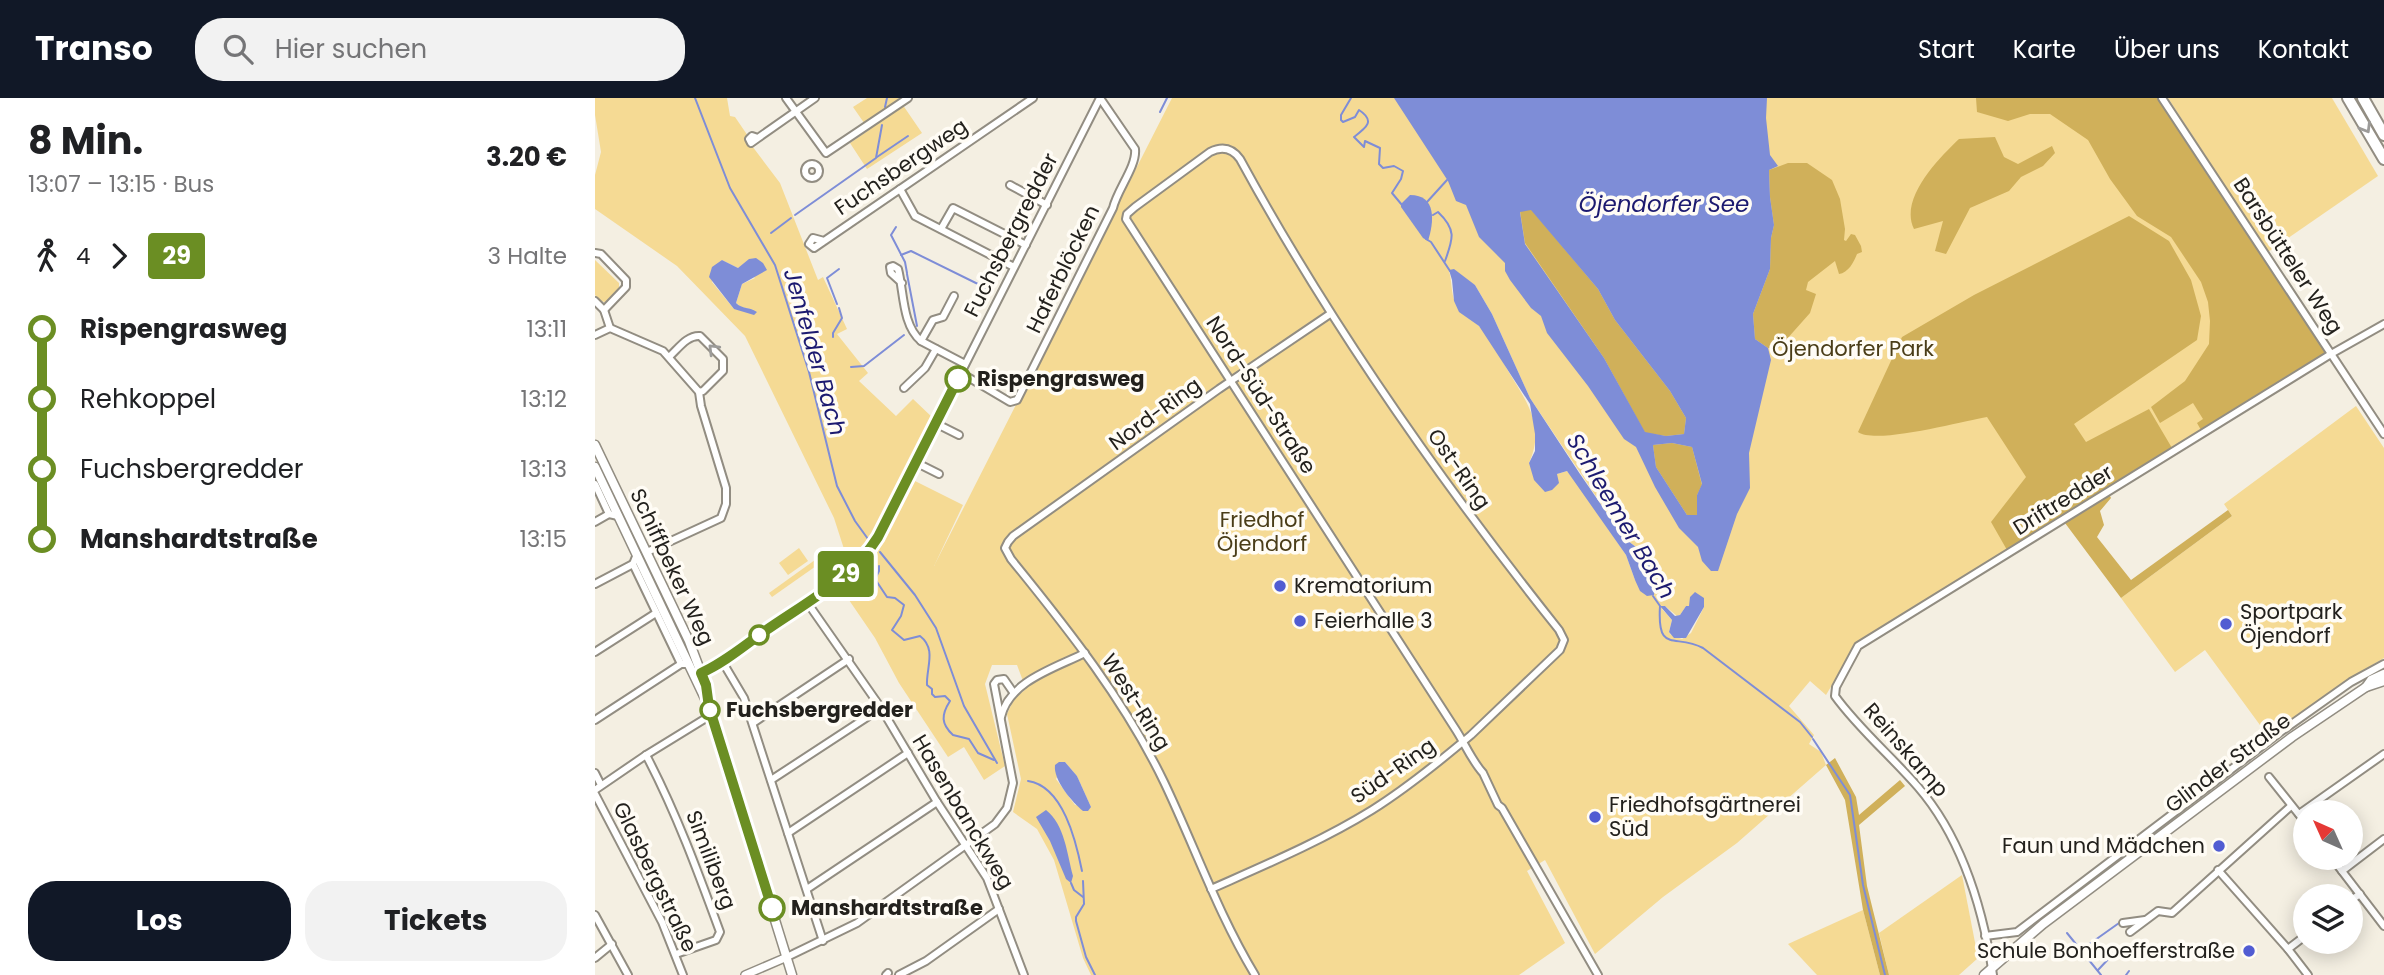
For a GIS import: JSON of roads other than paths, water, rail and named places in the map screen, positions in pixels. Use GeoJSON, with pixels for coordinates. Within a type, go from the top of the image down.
{"type":"FeatureCollection","features":[{"type":"Feature","properties":{"kind":"highway"},"geometry":{"type":"LineString","coordinates":[[2348,98],[2384,159]]}},
{"type":"Feature","properties":{"kind":"highway"},"geometry":{"type":"LineString","coordinates":[[2363,98],[2384,135]]}},
{"type":"Feature","properties":{"kind":"main road","name":"Schiffbeker Weg"},"geometry":{"type":"LineString","coordinates":[[595,445],[647,552],[698,674],[706,685],[710,711],[792,975]]}},
{"type":"Feature","properties":{"kind":"main road","name":"Schiffbeker Weg"},"geometry":{"type":"LineString","coordinates":[[595,467],[598,482],[637,554],[685,664],[698,674]]}},
{"type":"Feature","properties":{"kind":"main road"},"geometry":{"type":"LineString","coordinates":[[598,482],[614,484]]}},
{"type":"Feature","properties":{"kind":"main road"},"geometry":{"type":"LineString","coordinates":[[637,554],[647,552]]}},
{"type":"Feature","properties":{"kind":"main road","name":"Glinder Straße"},"geometry":{"type":"LineString","coordinates":[[2365,687],[2371,680],[2384,674]]}},
{"type":"Feature","properties":{"kind":"main road","name":"Glinder Straße"},"geometry":{"type":"LineString","coordinates":[[1984,975],[1993,971],[2006,955],[2043,924],[2327,711],[2365,687],[2384,681]]}},
{"type":"Feature","properties":{"kind":"street"},"geometry":{"type":"LineString","coordinates":[[786,98],[826,153]]}},
{"type":"Feature","properties":{"kind":"street"},"geometry":{"type":"LineString","coordinates":[[758,138],[815,98]]}},
{"type":"Feature","properties":{"kind":"street"},"geometry":{"type":"LineString","coordinates":[[815,164],[826,153],[908,98]]}},
{"type":"Feature","properties":{"kind":"street","name":"Fuchsbergweg"},"geometry":{"type":"LineString","coordinates":[[824,241],[1033,98]]}},
{"type":"Feature","properties":{"kind":"street","name":"Fuchsbergredder"},"geometry":{"type":"LineString","coordinates":[[698,674],[722,661],[853,569],[866,555],[1100,98]]}},
{"type":"Feature","properties":{"kind":"street","name":"Haferblöcken"},"geometry":{"type":"LineString","coordinates":[[961,373],[1010,402],[1017,400],[1113,208],[1135,158],[1135,149],[1100,98]]}},
{"type":"Feature","properties":{"kind":"street","name":"Barsbütteler Weg"},"geometry":{"type":"LineString","coordinates":[[2162,98],[2384,434]]}},
{"type":"Feature","properties":{"kind":"street","name":"Nord-Süd-Straße"},"geometry":{"type":"LineString","coordinates":[[1330,314],[1237,155],[1231,150],[1223,148],[1210,152],[1130,210],[1126,217],[1463,741],[1598,975]]}},
{"type":"Feature","properties":{"kind":"street"},"geometry":{"type":"LineString","coordinates":[[1010,185],[1047,205]]}},
{"type":"Feature","properties":{"kind":"street"},"geometry":{"type":"LineString","coordinates":[[900,189],[912,213],[1014,267]]}},
{"type":"Feature","properties":{"kind":"street"},"geometry":{"type":"LineString","coordinates":[[941,229],[953,208],[1026,245]]}},
{"type":"Feature","properties":{"kind":"street"},"geometry":{"type":"LineString","coordinates":[[595,254],[601,254],[627,284],[604,310]]}},
{"type":"Feature","properties":{"kind":"street"},"geometry":{"type":"LineString","coordinates":[[902,283],[908,322],[913,333],[921,341],[965,364]]}},
{"type":"Feature","properties":{"kind":"street"},"geometry":{"type":"LineString","coordinates":[[921,341],[933,320],[943,317],[954,296]]}},
{"type":"Feature","properties":{"kind":"street"},"geometry":{"type":"LineString","coordinates":[[595,301],[604,310],[610,328],[663,351],[699,392],[726,488],[726,504],[721,518],[647,552]]}},
{"type":"Feature","properties":{"kind":"street","name":"Nord-Ring"},"geometry":{"type":"LineString","coordinates":[[1005,548],[1013,536],[1330,314]]}},
{"type":"Feature","properties":{"kind":"street","name":"Ost-Ring"},"geometry":{"type":"LineString","coordinates":[[1330,314],[1444,478],[1564,640]]}},
{"type":"Feature","properties":{"kind":"street","name":"Driftredder"},"geometry":{"type":"LineString","coordinates":[[1834,693],[1858,646],[2384,324]]}},
{"type":"Feature","properties":{"kind":"street"},"geometry":{"type":"LineString","coordinates":[[595,335],[610,328]]}},
{"type":"Feature","properties":{"kind":"street"},"geometry":{"type":"LineString","coordinates":[[669,357],[695,335],[700,336],[723,359],[723,370],[699,392]]}},
{"type":"Feature","properties":{"kind":"street"},"geometry":{"type":"LineString","coordinates":[[904,388],[925,368],[936,349]]}},
{"type":"Feature","properties":{"kind":"street"},"geometry":{"type":"LineString","coordinates":[[935,423],[959,435]]}},
{"type":"Feature","properties":{"kind":"street"},"geometry":{"type":"LineString","coordinates":[[915,462],[939,474]]}},
{"type":"Feature","properties":{"kind":"street"},"geometry":{"type":"LineString","coordinates":[[595,522],[614,515]]}},
{"type":"Feature","properties":{"kind":"street","name":"West-Ring"},"geometry":{"type":"LineString","coordinates":[[1005,548],[1010,559],[1085,653],[1132,725],[1151,759],[1232,934],[1255,975]]}},
{"type":"Feature","properties":{"kind":"street","name":"Schiffbeker Weg"},"geometry":{"type":"LineString","coordinates":[[637,554],[633,564],[656,613],[685,664]]}},
{"type":"Feature","properties":{"kind":"street"},"geometry":{"type":"LineString","coordinates":[[595,584],[633,564]]}},
{"type":"Feature","properties":{"kind":"street","name":"Hasenbanckweg"},"geometry":{"type":"LineString","coordinates":[[809,605],[881,708],[937,802],[987,878],[1024,975]]}},
{"type":"Feature","properties":{"kind":"street"},"geometry":{"type":"LineString","coordinates":[[595,652],[656,613]]}},
{"type":"Feature","properties":{"kind":"street","name":"Süd-Ring"},"geometry":{"type":"LineString","coordinates":[[1211,889],[1303,847],[1370,811],[1428,771],[1560,650],[1564,640]]}},
{"type":"Feature","properties":{"kind":"street"},"geometry":{"type":"LineString","coordinates":[[1001,719],[1004,707],[1013,692],[1085,653]]}},
{"type":"Feature","properties":{"kind":"street"},"geometry":{"type":"LineString","coordinates":[[753,723],[849,659]]}},
{"type":"Feature","properties":{"kind":"street"},"geometry":{"type":"LineString","coordinates":[[722,661],[744,698],[823,940]]}},
{"type":"Feature","properties":{"kind":"street"},"geometry":{"type":"LineString","coordinates":[[595,720],[685,664]]}},
{"type":"Feature","properties":{"kind":"street"},"geometry":{"type":"LineString","coordinates":[[1985,936],[2017,932],[2279,733],[2351,682],[2384,664]]}},
{"type":"Feature","properties":{"kind":"street"},"geometry":{"type":"LineString","coordinates":[[745,975],[856,923],[995,824],[1011,800],[1013,783],[994,684],[1003,678],[1013,692]]}},
{"type":"Feature","properties":{"kind":"street","name":"Reinskamp"},"geometry":{"type":"LineString","coordinates":[[1834,693],[1837,700],[1918,787],[1942,820],[1971,879],[1993,971]]}},
{"type":"Feature","properties":{"kind":"street"},"geometry":{"type":"LineString","coordinates":[[771,780],[881,708]]}},
{"type":"Feature","properties":{"kind":"street"},"geometry":{"type":"LineString","coordinates":[[595,792],[601,785],[710,711]]}},
{"type":"Feature","properties":{"kind":"street"},"geometry":{"type":"LineString","coordinates":[[788,833],[908,752]]}},
{"type":"Feature","properties":{"kind":"street"},"geometry":{"type":"LineString","coordinates":[[2319,800],[2384,754]]}},
{"type":"Feature","properties":{"kind":"street","name":"Similiberg"},"geometry":{"type":"LineString","coordinates":[[646,755],[681,828],[720,933],[716,940],[676,954]]}},
{"type":"Feature","properties":{"kind":"street"},"geometry":{"type":"LineString","coordinates":[[595,773],[601,785]]}},
{"type":"Feature","properties":{"kind":"street"},"geometry":{"type":"LineString","coordinates":[[2130,932],[2158,911],[2172,913],[2291,806],[2269,777]]}},
{"type":"Feature","properties":{"kind":"street","name":"Glasbergstraße"},"geometry":{"type":"LineString","coordinates":[[595,792],[662,922],[683,975]]}},
{"type":"Feature","properties":{"kind":"street"},"geometry":{"type":"LineString","coordinates":[[807,889],[937,802]]}},
{"type":"Feature","properties":{"kind":"street"},"geometry":{"type":"LineString","coordinates":[[2352,884],[2342,871],[2384,839]]}},
{"type":"Feature","properties":{"kind":"street"},"geometry":{"type":"LineString","coordinates":[[2218,870],[2308,975]]}},
{"type":"Feature","properties":{"kind":"street"},"geometry":{"type":"LineString","coordinates":[[2363,898],[2384,926]]}},
{"type":"Feature","properties":{"kind":"street"},"geometry":{"type":"LineString","coordinates":[[899,975],[926,961],[999,909]]}},
{"type":"Feature","properties":{"kind":"street"},"geometry":{"type":"LineString","coordinates":[[595,915],[628,975]]}},
{"type":"Feature","properties":{"kind":"street"},"geometry":{"type":"LineString","coordinates":[[2123,923],[2147,920]]}},
{"type":"Feature","properties":{"kind":"street"},"geometry":{"type":"LineString","coordinates":[[595,958],[612,944]]}},
{"type":"Feature","properties":{"kind":"street"},"geometry":{"type":"LineString","coordinates":[[2288,949],[2293,945]]}},
{"type":"Feature","properties":{"kind":"street"},"geometry":{"type":"LineString","coordinates":[[1989,951],[1994,955],[2006,955]]}},
{"type":"Feature","properties":{"kind":"water","name":"Öjendorfer See"},"geometry":{"type":"Polygon","coordinates":[[[1394,98],[1767,98],[1770,155],[1778,166],[1769,170],[1774,225],[1770,269],[1753,314],[1755,339],[1768,348],[1771,360],[1749,453],[1750,488],[1737,514],[1718,571],[1711,571],[1702,561],[1698,547],[1679,528],[1636,447],[1624,439],[1547,333],[1541,316],[1531,308],[1510,280],[1505,271],[1505,263],[1479,237],[1466,205],[1456,201],[1448,181],[1394,98]],[[1531,210],[1520,212],[1525,244],[1604,358],[1645,432],[1666,436],[1684,434],[1686,418],[1670,391],[1615,320],[1598,289],[1531,210]],[[1672,443],[1653,445],[1656,467],[1687,515],[1697,515],[1697,495],[1702,484],[1692,447],[1672,443]]]}},
{"type":"Feature","properties":{"kind":"water"},"geometry":{"type":"Polygon","coordinates":[[[1410,195],[1419,196],[1429,205],[1432,226],[1428,241],[1401,207],[1410,195]]]}},
{"type":"Feature","properties":{"kind":"water"},"geometry":{"type":"Polygon","coordinates":[[[756,258],[767,270],[742,284],[736,303],[757,312],[754,315],[734,309],[709,277],[712,267],[722,260],[738,268],[749,259],[756,258]]]}},
{"type":"Feature","properties":{"kind":"water"},"geometry":{"type":"Polygon","coordinates":[[[1454,269],[1475,285],[1492,314],[1530,398],[1580,474],[1624,538],[1648,556],[1657,571],[1654,595],[1647,596],[1640,591],[1626,555],[1567,471],[1557,474],[1559,483],[1552,490],[1545,492],[1534,480],[1529,463],[1535,451],[1530,404],[1479,326],[1459,312],[1454,301],[1449,270],[1454,269]]]}},
{"type":"Feature","properties":{"kind":"water"},"geometry":{"type":"Polygon","coordinates":[[[1695,592],[1704,598],[1704,607],[1686,638],[1674,638],[1669,632],[1672,620],[1660,606],[1665,606],[1675,616],[1680,615],[1686,606],[1689,606],[1690,597],[1695,592]]]}},
{"type":"Feature","properties":{"kind":"water"},"geometry":{"type":"Polygon","coordinates":[[[1065,762],[1077,776],[1091,807],[1088,811],[1083,811],[1060,784],[1055,771],[1055,765],[1065,762]]]}},
{"type":"Feature","properties":{"kind":"water"},"geometry":{"type":"Polygon","coordinates":[[[1046,810],[1057,824],[1064,840],[1073,876],[1071,883],[1066,879],[1050,841],[1036,817],[1046,810]]]}},
{"type":"Feature","properties":{"kind":"waterway","name":"Jenfelder Bach"},"geometry":{"type":"LineString","coordinates":[[695,98],[730,188],[775,265],[809,372],[837,486],[855,521],[868,539]]}},
{"type":"Feature","properties":{"kind":"waterway"},"geometry":{"type":"LineString","coordinates":[[885,107],[887,98]]}},
{"type":"Feature","properties":{"kind":"waterway"},"geometry":{"type":"LineString","coordinates":[[1160,112],[1167,98]]}},
{"type":"Feature","properties":{"kind":"waterway","name":"Schleemer Bach"},"geometry":{"type":"LineString","coordinates":[[1351,98],[1341,120],[1343,122],[1355,117],[1359,110],[1367,118],[1365,127],[1354,137],[1364,147],[1365,141],[1380,148],[1379,164],[1383,168],[1394,166],[1403,171],[1392,193],[1402,205]]}},
{"type":"Feature","properties":{"kind":"waterway"},"geometry":{"type":"LineString","coordinates":[[795,215],[876,158],[882,125]]}},
{"type":"Feature","properties":{"kind":"waterway"},"geometry":{"type":"LineString","coordinates":[[877,157],[908,136]]}},
{"type":"Feature","properties":{"kind":"waterway"},"geometry":{"type":"LineString","coordinates":[[1427,202],[1447,180]]}},
{"type":"Feature","properties":{"kind":"waterway","name":"Schleemer Bach"},"geometry":{"type":"LineString","coordinates":[[1433,215],[1438,212],[1451,230],[1445,261]]}},
{"type":"Feature","properties":{"kind":"waterway"},"geometry":{"type":"LineString","coordinates":[[771,233],[791,218]]}},
{"type":"Feature","properties":{"kind":"waterway"},"geometry":{"type":"LineString","coordinates":[[896,227],[891,235],[905,262],[907,273]]}},
{"type":"Feature","properties":{"kind":"waterway","name":"Schleemer Bach"},"geometry":{"type":"LineString","coordinates":[[1426,239],[1431,242],[1450,271]]}},
{"type":"Feature","properties":{"kind":"waterway"},"geometry":{"type":"LineString","coordinates":[[901,255],[911,251],[986,288]]}},
{"type":"Feature","properties":{"kind":"waterway"},"geometry":{"type":"LineString","coordinates":[[837,304],[827,278],[839,269]]}},
{"type":"Feature","properties":{"kind":"waterway"},"geometry":{"type":"LineString","coordinates":[[907,274],[917,326]]}},
{"type":"Feature","properties":{"kind":"waterway"},"geometry":{"type":"LineString","coordinates":[[833,337],[842,318],[839,308]]}},
{"type":"Feature","properties":{"kind":"waterway"},"geometry":{"type":"LineString","coordinates":[[851,367],[864,366],[904,335]]}},
{"type":"Feature","properties":{"kind":"waterway","name":"Jenfelder Bach"},"geometry":{"type":"LineString","coordinates":[[880,552],[915,595],[936,628],[964,706],[997,763]]}},
{"type":"Feature","properties":{"kind":"waterway"},"geometry":{"type":"LineString","coordinates":[[879,566],[875,579],[887,597],[895,598],[904,605],[892,630],[904,640],[920,636],[928,647],[930,659],[927,685],[935,697],[945,696],[950,701],[944,715],[946,727],[953,735],[969,739],[978,753],[994,760]]}},
{"type":"Feature","properties":{"kind":"waterway","name":"Schleemer Bach"},"geometry":{"type":"LineString","coordinates":[[1653,596],[1660,606],[1660,621],[1665,637],[1703,648],[1800,722],[1812,737]]}},
{"type":"Feature","properties":{"kind":"waterway","name":"Schleemer Bach"},"geometry":{"type":"LineString","coordinates":[[1813,739],[1850,795],[1863,885],[1885,975]]}},
{"type":"Feature","properties":{"kind":"waterway","name":"Jenfelder Bach"},"geometry":{"type":"LineString","coordinates":[[1028,781],[1040,785],[1059,804],[1072,831],[1082,871]]}},
{"type":"Feature","properties":{"kind":"waterway","name":"Jenfelder Bach"},"geometry":{"type":"LineString","coordinates":[[1083,881],[1084,904],[1076,921],[1086,957],[1095,975]]}},
{"type":"Feature","properties":{"kind":"waterway"},"geometry":{"type":"LineString","coordinates":[[1071,883],[1074,890],[1083,897]]}},
{"type":"Feature","properties":{"kind":"waterway"},"geometry":{"type":"LineString","coordinates":[[2081,950],[2119,923]]}},
{"type":"Feature","properties":{"kind":"waterway"},"geometry":{"type":"LineString","coordinates":[[2067,933],[2101,975]]}},
{"type":"Feature","properties":{"kind":"waterway"},"geometry":{"type":"LineString","coordinates":[[2098,970],[2114,953]]}},
{"type":"Feature","properties":{"kind":"waterway"},"geometry":{"type":"LineString","coordinates":[[2126,975],[2129,971]]}},
{"type":"Feature","properties":{"kind":"place","name":"Rispengrasweg"},"geometry":{"type":"Point","coordinates":[958,379]}},
{"type":"Feature","properties":{"kind":"place","name":"Krematorium"},"geometry":{"type":"Point","coordinates":[1280,586]}},
{"type":"Feature","properties":{"kind":"place","name":"Feierhalle 3"},"geometry":{"type":"Point","coordinates":[1300,621]}},
{"type":"Feature","properties":{"kind":"place","name":"Sportpark Öjendorf"},"geometry":{"type":"Point","coordinates":[2226,624]}},
{"type":"Feature","properties":{"kind":"place","name":"Fuchsbergredder"},"geometry":{"type":"Point","coordinates":[710,710]}},
{"type":"Feature","properties":{"kind":"place","name":"Friedhofsgärtnerei Süd"},"geometry":{"type":"Point","coordinates":[1595,817]}},
{"type":"Feature","properties":{"kind":"place","name":"Faun und Mädchen"},"geometry":{"type":"Point","coordinates":[2219,846]}},
{"type":"Feature","properties":{"kind":"place","name":"Manshardtstraße"},"geometry":{"type":"Point","coordinates":[772,908]}},
{"type":"Feature","properties":{"kind":"place","name":"Schule Bonhoefferstraße"},"geometry":{"type":"Point","coordinates":[2249,951]}},
{"type":"Feature","properties":{"kind":"park label","name":"Öjendorfer Park"},"geometry":{"type":"Point","coordinates":[1853,349]}},
{"type":"Feature","properties":{"kind":"park label","name":"Friedhof Öjendorf"},"geometry":{"type":"Point","coordinates":[1262,532]}}]}
